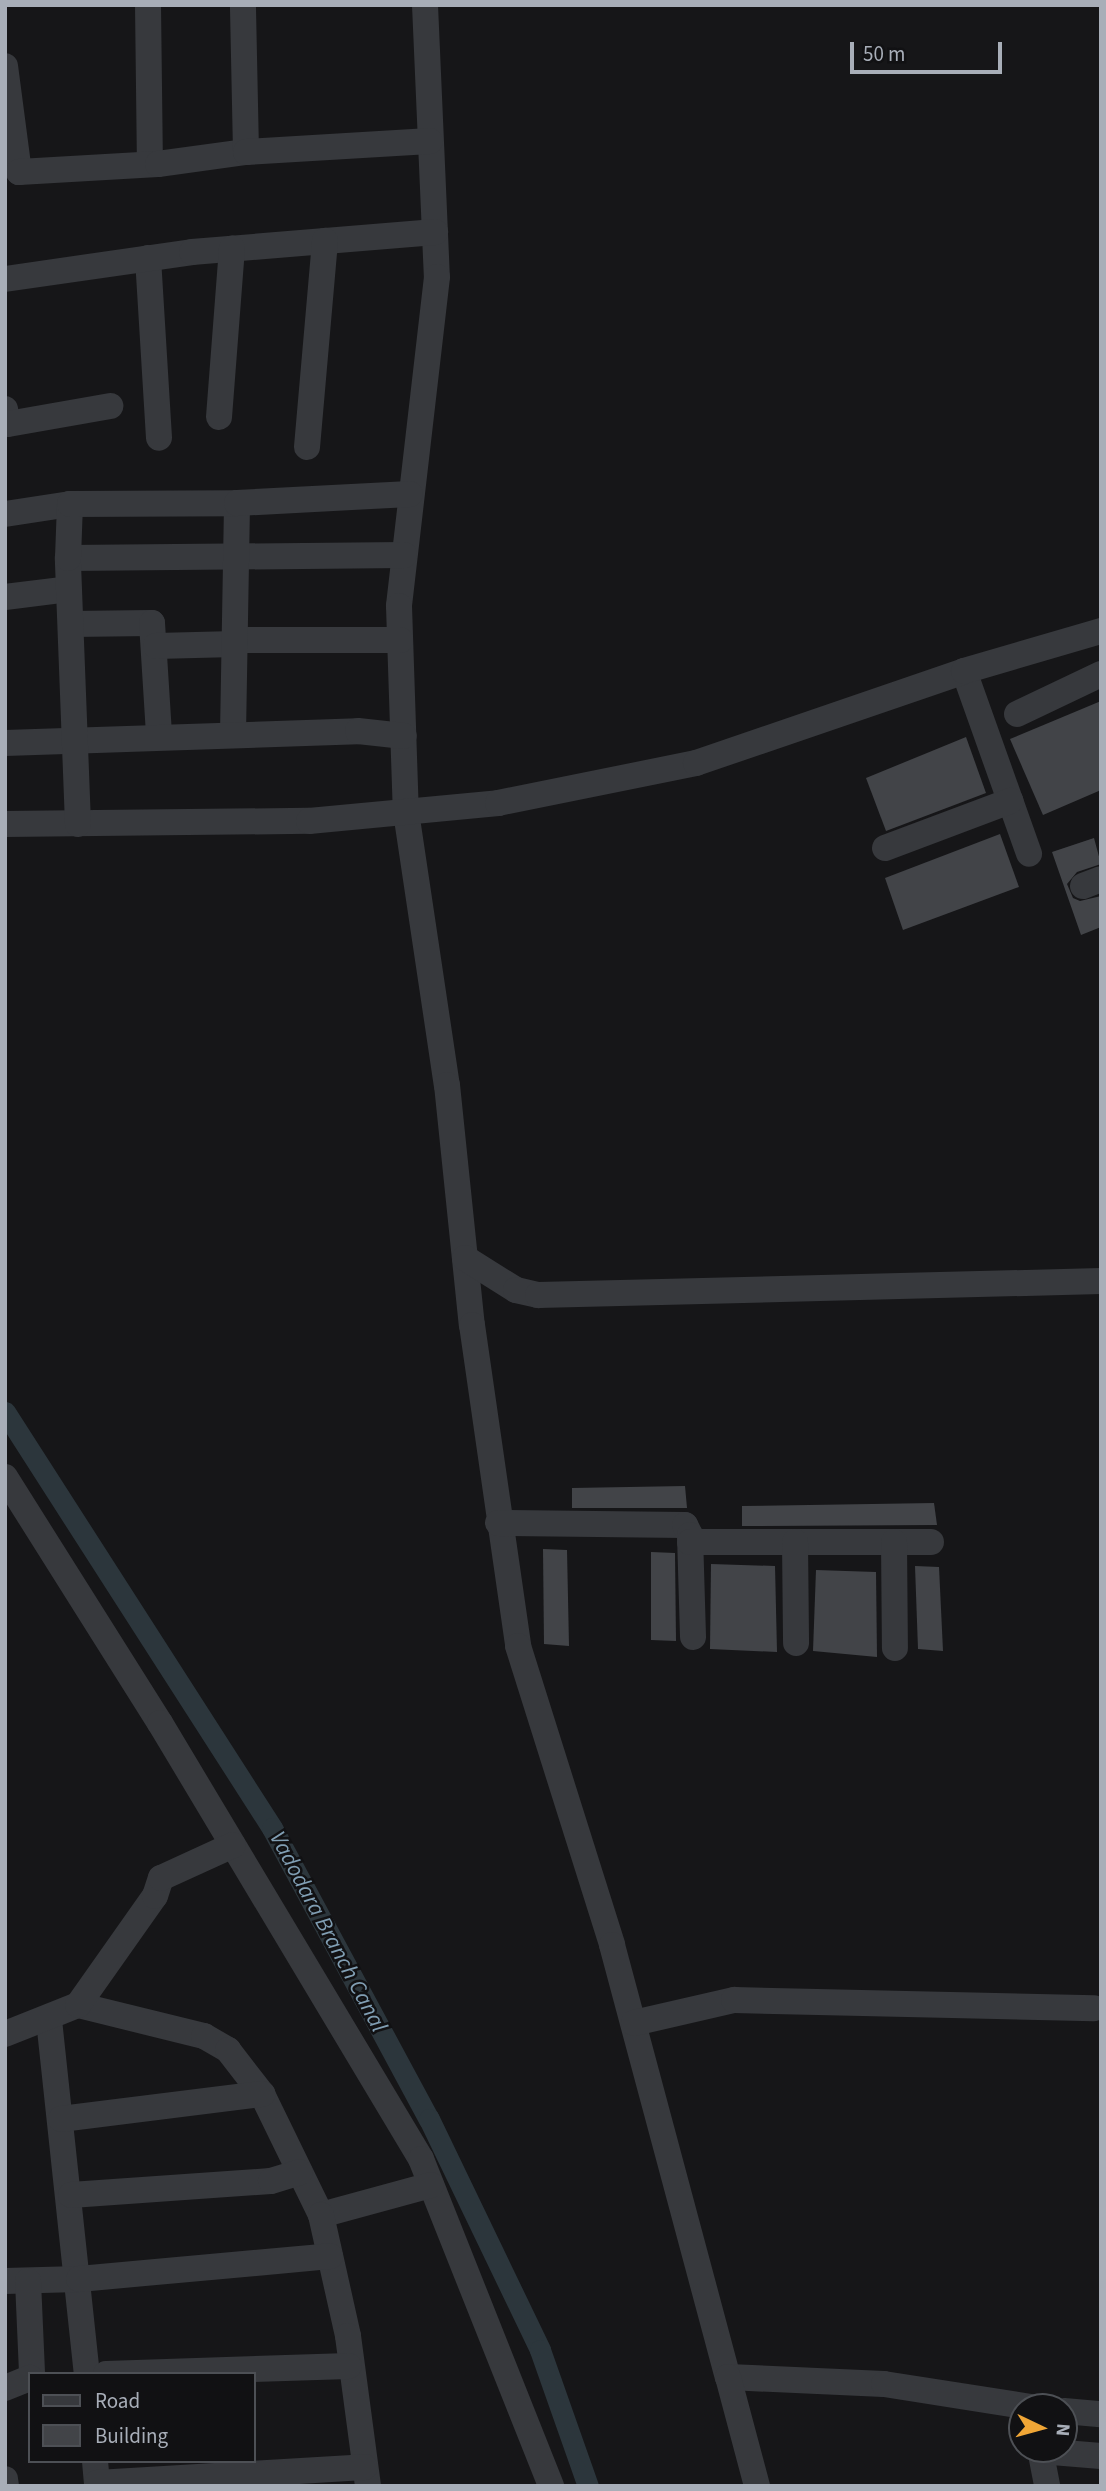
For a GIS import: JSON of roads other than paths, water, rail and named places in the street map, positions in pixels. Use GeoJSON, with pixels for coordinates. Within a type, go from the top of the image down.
{"type":"FeatureCollection","features":[{"type":"Feature","properties":{"kind":"street"},"geometry":{"type":"LineString","coordinates":[[148,5],[150,164]]}},
{"type":"Feature","properties":{"kind":"street"},"geometry":{"type":"LineString","coordinates":[[243,5],[246,152]]}},
{"type":"Feature","properties":{"kind":"street"},"geometry":{"type":"LineString","coordinates":[[425,5],[437,277],[404,555],[400,640],[406,812],[447,1085],[465,1258],[498,1523],[518,1646],[634,2023],[757,2486]]}},
{"type":"Feature","properties":{"kind":"street"},"geometry":{"type":"LineString","coordinates":[[5,66],[19,172],[150,164],[246,152],[430,141]]}},
{"type":"Feature","properties":{"kind":"street"},"geometry":{"type":"LineString","coordinates":[[5,279],[148,258],[435,232]]}},
{"type":"Feature","properties":{"kind":"street"},"geometry":{"type":"LineString","coordinates":[[307,447],[325,241]]}},
{"type":"Feature","properties":{"kind":"street"},"geometry":{"type":"LineString","coordinates":[[219,417],[232,249]]}},
{"type":"Feature","properties":{"kind":"street"},"geometry":{"type":"LineString","coordinates":[[148,258],[159,438]]}},
{"type":"Feature","properties":{"kind":"street"},"geometry":{"type":"LineString","coordinates":[[6,419],[110,406]]}},
{"type":"Feature","properties":{"kind":"street"},"geometry":{"type":"LineString","coordinates":[[5,514],[70,504],[237,503],[410,494]]}},
{"type":"Feature","properties":{"kind":"street"},"geometry":{"type":"LineString","coordinates":[[233,734],[237,503]]}},
{"type":"Feature","properties":{"kind":"street"},"geometry":{"type":"LineString","coordinates":[[70,504],[68,558],[78,739],[78,824]]}},
{"type":"Feature","properties":{"kind":"street"},"geometry":{"type":"LineString","coordinates":[[68,558],[236,559],[404,555]]}},
{"type":"Feature","properties":{"kind":"street"},"geometry":{"type":"LineString","coordinates":[[5,597],[69,589]]}},
{"type":"Feature","properties":{"kind":"street"},"geometry":{"type":"LineString","coordinates":[[71,624],[146,620],[155,629],[159,735]]}},
{"type":"Feature","properties":{"kind":"street"},"geometry":{"type":"LineString","coordinates":[[5,824],[309,821],[498,803],[696,763],[964,671],[1101,631]]}},
{"type":"Feature","properties":{"kind":"street"},"geometry":{"type":"LineString","coordinates":[[156,646],[400,640]]}},
{"type":"Feature","properties":{"kind":"street"},"geometry":{"type":"LineString","coordinates":[[964,671],[1029,854]]}},
{"type":"Feature","properties":{"kind":"street"},"geometry":{"type":"LineString","coordinates":[[1017,714],[1101,674]]}},
{"type":"Feature","properties":{"kind":"street"},"geometry":{"type":"LineString","coordinates":[[5,744],[159,735],[358,731],[404,736]]}},
{"type":"Feature","properties":{"kind":"street"},"geometry":{"type":"LineString","coordinates":[[885,848],[1010,801]]}},
{"type":"Feature","properties":{"kind":"street"},"geometry":{"type":"LineString","coordinates":[[465,1258],[516,1290],[538,1295],[1101,1281]]}},
{"type":"Feature","properties":{"kind":"street"},"geometry":{"type":"LineString","coordinates":[[5,1477],[233,1845],[414,2148],[551,2486]]}},
{"type":"Feature","properties":{"kind":"street"},"geometry":{"type":"LineString","coordinates":[[498,1523],[675,1522],[685,1525],[690,1542],[693,1637]]}},
{"type":"Feature","properties":{"kind":"street"},"geometry":{"type":"LineString","coordinates":[[690,1542],[931,1542]]}},
{"type":"Feature","properties":{"kind":"street"},"geometry":{"type":"LineString","coordinates":[[795,1542],[796,1643]]}},
{"type":"Feature","properties":{"kind":"street"},"geometry":{"type":"LineString","coordinates":[[894,1542],[895,1648]]}},
{"type":"Feature","properties":{"kind":"street"},"geometry":{"type":"LineString","coordinates":[[5,2034],[49,2020],[78,2005],[163,1877],[197,1865],[233,1845]]}},
{"type":"Feature","properties":{"kind":"street"},"geometry":{"type":"LineString","coordinates":[[634,2023],[734,2000],[1094,2008]]}},
{"type":"Feature","properties":{"kind":"street"},"geometry":{"type":"LineString","coordinates":[[78,2005],[204,2036],[228,2050],[262,2094],[321,2215],[348,2336],[349,2366],[366,2476],[97,2477]]}},
{"type":"Feature","properties":{"kind":"street"},"geometry":{"type":"LineString","coordinates":[[49,2020],[71,2196],[87,2372]]}},
{"type":"Feature","properties":{"kind":"street"},"geometry":{"type":"LineString","coordinates":[[61,2119],[262,2094]]}},
{"type":"Feature","properties":{"kind":"street"},"geometry":{"type":"LineString","coordinates":[[71,2196],[271,2181],[300,2172]]}},
{"type":"Feature","properties":{"kind":"street"},"geometry":{"type":"LineString","coordinates":[[321,2215],[431,2185]]}},
{"type":"Feature","properties":{"kind":"street"},"geometry":{"type":"LineString","coordinates":[[30,2372],[17,2281],[79,2279],[330,2256]]}},
{"type":"Feature","properties":{"kind":"street"},"geometry":{"type":"LineString","coordinates":[[167,2372],[349,2366]]}},
{"type":"Feature","properties":{"kind":"street"},"geometry":{"type":"LineString","coordinates":[[5,2388],[28,2377]]}},
{"type":"Feature","properties":{"kind":"street"},"geometry":{"type":"LineString","coordinates":[[729,2377],[884,2384],[1008,2403]]}},
{"type":"Feature","properties":{"kind":"street"},"geometry":{"type":"LineString","coordinates":[[1078,2412],[1101,2414]]}},
{"type":"Feature","properties":{"kind":"street"},"geometry":{"type":"LineString","coordinates":[[1078,2454],[1101,2456]]}},
{"type":"Feature","properties":{"kind":"street"},"geometry":{"type":"LineString","coordinates":[[1043,2463],[1047,2486]]}},
{"type":"Feature","properties":{"kind":"street"},"geometry":{"type":"LineString","coordinates":[[5,2479],[6,2486]]}},
{"type":"Feature","properties":{"kind":"waterway","name":"Vadodara Branch Canal"},"geometry":{"type":"LineString","coordinates":[[5,1412],[272,1828],[429,2119],[540,2350],[588,2486]]}}]}
